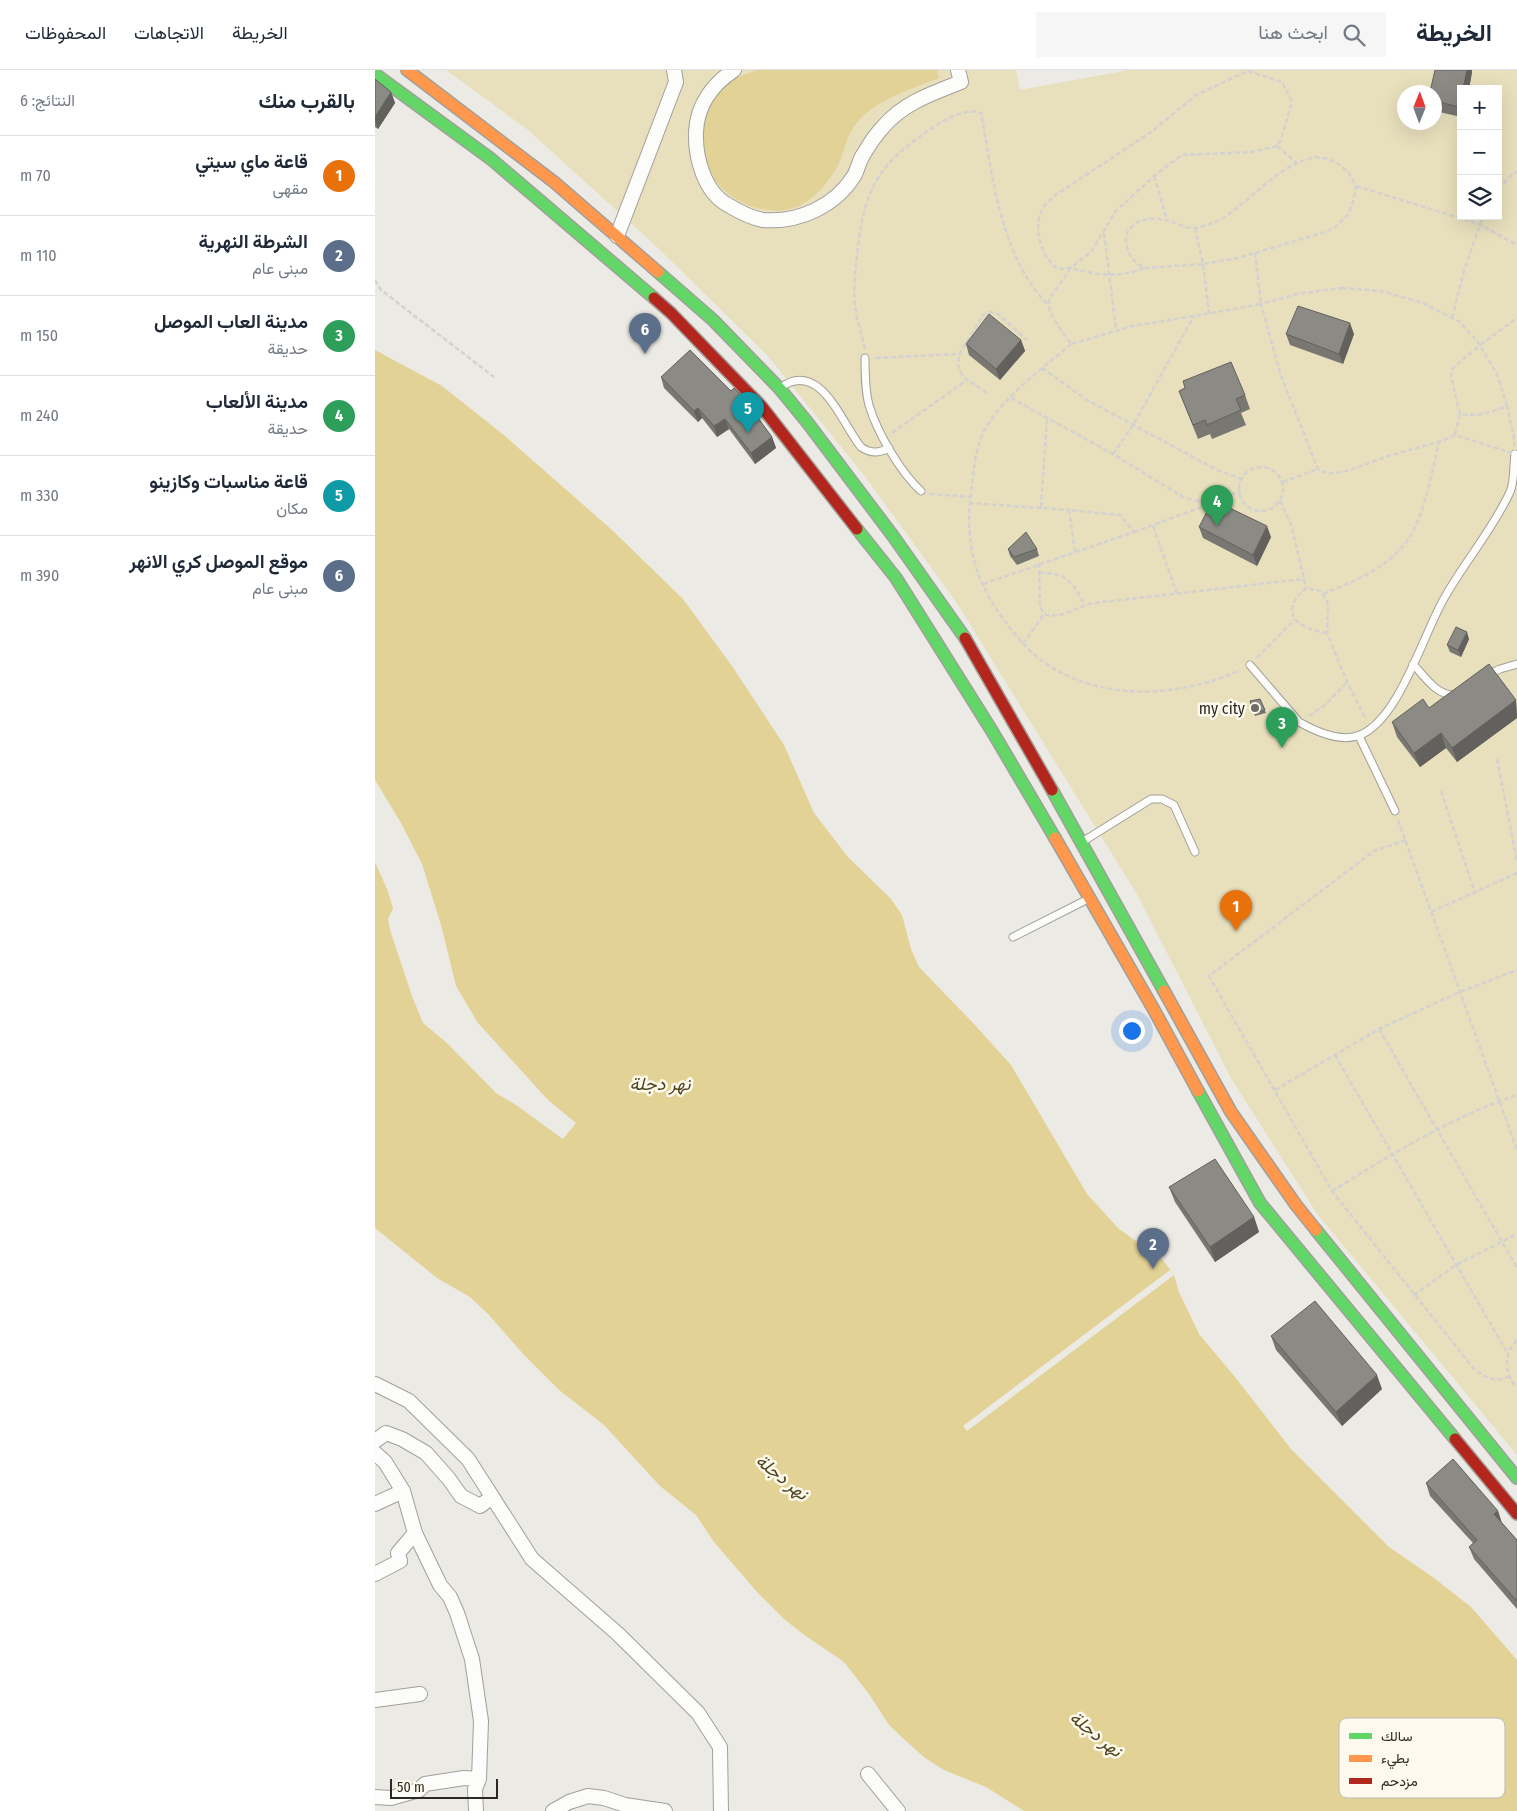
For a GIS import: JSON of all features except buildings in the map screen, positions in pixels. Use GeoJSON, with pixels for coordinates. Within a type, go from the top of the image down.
{"type":"FeatureCollection","features":[{"type":"Feature","properties":{"kind":"main road"},"geometry":{"type":"LineString","coordinates":[[407,70],[554,182],[713,320],[780,389],[893,536],[965,638],[1082,842],[1231,1112],[1297,1205],[1517,1478]]}},
{"type":"Feature","properties":{"kind":"main road"},"geometry":{"type":"LineString","coordinates":[[375,74],[491,159],[671,313],[762,407],[896,578],[992,731],[1154,1010],[1260,1203],[1517,1514]]}},
{"type":"Feature","properties":{"kind":"main road"},"geometry":{"type":"LineString","coordinates":[[992,731],[1011,719]]}},
{"type":"Feature","properties":{"kind":"street"},"geometry":{"type":"LineString","coordinates":[[617,236],[676,82],[674,70]]}},
{"type":"Feature","properties":{"kind":"street"},"geometry":{"type":"LineString","coordinates":[[734,70],[722,78],[701,107],[696,131],[697,155],[709,186],[720,201],[762,220],[787,219],[817,211],[838,195],[854,176],[863,156],[883,127],[902,110],[926,95],[961,82],[958,70]]}},
{"type":"Feature","properties":{"kind":"street"},"geometry":{"type":"LineString","coordinates":[[375,1384],[409,1401],[468,1459],[532,1559],[618,1634],[698,1713],[720,1747],[721,1811]]}},
{"type":"Feature","properties":{"kind":"street"},"geometry":{"type":"LineString","coordinates":[[375,1441],[386,1433],[427,1454],[461,1496],[480,1506],[492,1496]]}},
{"type":"Feature","properties":{"kind":"street"},"geometry":{"type":"LineString","coordinates":[[375,1454],[385,1462],[403,1491],[415,1532],[439,1585],[450,1597],[457,1613],[471,1659],[481,1720],[479,1779],[475,1789],[476,1811]]}},
{"type":"Feature","properties":{"kind":"street"},"geometry":{"type":"LineString","coordinates":[[375,1504],[403,1491]]}},
{"type":"Feature","properties":{"kind":"street"},"geometry":{"type":"LineString","coordinates":[[375,1574],[400,1560],[398,1553],[415,1532]]}},
{"type":"Feature","properties":{"kind":"street"},"geometry":{"type":"LineString","coordinates":[[375,1700],[420,1694]]}},
{"type":"Feature","properties":{"kind":"street"},"geometry":{"type":"LineString","coordinates":[[868,1774],[898,1811]]}},
{"type":"Feature","properties":{"kind":"street"},"geometry":{"type":"LineString","coordinates":[[375,1797],[391,1798],[419,1790],[425,1784],[464,1778],[479,1779]]}},
{"type":"Feature","properties":{"kind":"street"},"geometry":{"type":"LineString","coordinates":[[553,1811],[569,1802],[588,1796],[604,1798],[625,1805],[665,1811]]}},
{"type":"Feature","properties":{"kind":"lane"},"geometry":{"type":"LineString","coordinates":[[865,358],[869,406],[889,448],[910,480],[921,491]]}},
{"type":"Feature","properties":{"kind":"lane"},"geometry":{"type":"LineString","coordinates":[[780,389],[792,382],[806,381],[818,386],[827,396],[861,448],[877,453],[889,448]]}},
{"type":"Feature","properties":{"kind":"lane"},"geometry":{"type":"LineString","coordinates":[[1251,665],[1299,722],[1333,736],[1359,736],[1372,728],[1391,707],[1445,597],[1468,558],[1495,521],[1511,489],[1515,454]]}},
{"type":"Feature","properties":{"kind":"lane"},"geometry":{"type":"LineString","coordinates":[[1413,664],[1441,692],[1453,696],[1465,691]]}},
{"type":"Feature","properties":{"kind":"lane"},"geometry":{"type":"LineString","coordinates":[[1484,678],[1500,669],[1517,664]]}},
{"type":"Feature","properties":{"kind":"lane"},"geometry":{"type":"LineString","coordinates":[[1359,736],[1395,811]]}},
{"type":"Feature","properties":{"kind":"lane"},"geometry":{"type":"LineString","coordinates":[[1082,842],[1151,799],[1162,799],[1174,805],[1195,852]]}},
{"type":"Feature","properties":{"kind":"lane"},"geometry":{"type":"LineString","coordinates":[[1013,937],[1090,898]]}},
{"type":"Feature","properties":{"kind":"path"},"geometry":{"type":"LineString","coordinates":[[1048,305],[1051,296],[1066,277],[1070,268],[1091,252],[1115,212],[1154,176],[1182,155],[1252,152],[1277,146],[1281,140],[1292,102],[1282,82],[1248,71],[1197,95],[1151,132],[1054,196],[1045,205],[1039,216],[1039,235],[1043,253],[1047,260],[1058,269],[1070,268],[1109,276],[1133,273],[1146,268],[1203,264],[1238,258],[1322,233],[1334,228],[1348,215],[1356,186],[1348,172],[1329,159],[1315,157],[1297,163],[1259,188],[1223,218],[1195,228],[1187,228],[1167,220],[1155,218],[1135,224],[1127,231],[1126,240],[1132,259],[1138,265],[1146,268]]}},
{"type":"Feature","properties":{"kind":"path"},"geometry":{"type":"LineString","coordinates":[[959,354],[865,358],[865,347],[855,306],[854,277],[860,227],[874,182],[890,160],[910,143],[937,125],[964,112],[981,112],[992,174],[1009,236],[1021,268],[1037,293],[1048,305],[1051,314],[1071,344]]}},
{"type":"Feature","properties":{"kind":"path"},"geometry":{"type":"LineString","coordinates":[[1277,146],[1297,163]]}},
{"type":"Feature","properties":{"kind":"path"},"geometry":{"type":"LineString","coordinates":[[1502,185],[1517,172]]}},
{"type":"Feature","properties":{"kind":"path"},"geometry":{"type":"LineString","coordinates":[[1154,176],[1167,220]]}},
{"type":"Feature","properties":{"kind":"path"},"geometry":{"type":"LineString","coordinates":[[1356,186],[1479,224],[1517,245]]}},
{"type":"Feature","properties":{"kind":"path"},"geometry":{"type":"LineString","coordinates":[[1452,318],[1481,220]]}},
{"type":"Feature","properties":{"kind":"path"},"geometry":{"type":"LineString","coordinates":[[1195,228],[1203,264],[1209,313]]}},
{"type":"Feature","properties":{"kind":"path"},"geometry":{"type":"LineString","coordinates":[[1103,231],[1116,330]]}},
{"type":"Feature","properties":{"kind":"path"},"geometry":{"type":"LineString","coordinates":[[1255,253],[1261,304],[1281,376],[1318,469],[1323,472],[1332,473],[1439,442],[1455,435],[1515,454],[1514,438],[1507,406],[1497,374],[1480,345],[1461,322],[1423,303],[1381,291],[1360,288],[1321,290],[1297,294],[1261,304],[1116,330],[1071,344],[1011,398],[986,426],[974,468],[969,503],[969,537],[972,554],[991,602],[1023,644],[1049,666],[1096,686],[1121,691],[1155,692],[1211,682],[1251,665],[1295,619]]}},
{"type":"Feature","properties":{"kind":"path"},"geometry":{"type":"LineString","coordinates":[[375,280],[381,290],[494,377]]}},
{"type":"Feature","properties":{"kind":"path"},"geometry":{"type":"LineString","coordinates":[[987,393],[967,380],[959,369],[959,354],[983,315],[990,312],[998,314],[1027,340]]}},
{"type":"Feature","properties":{"kind":"path"},"geometry":{"type":"LineString","coordinates":[[1113,454],[1133,425],[1194,316]]}},
{"type":"Feature","properties":{"kind":"path"},"geometry":{"type":"LineString","coordinates":[[1455,435],[1460,414],[1452,386],[1453,368],[1480,345],[1517,318]]}},
{"type":"Feature","properties":{"kind":"path"},"geometry":{"type":"LineString","coordinates":[[1043,368],[1087,400],[1217,470],[1242,479]]}},
{"type":"Feature","properties":{"kind":"path"},"geometry":{"type":"LineString","coordinates":[[884,438],[967,380]]}},
{"type":"Feature","properties":{"kind":"path"},"geometry":{"type":"LineString","coordinates":[[1011,398],[1113,454],[1183,497],[1197,501],[1240,492]]}},
{"type":"Feature","properties":{"kind":"path"},"geometry":{"type":"LineString","coordinates":[[1460,414],[1484,415],[1507,406]]}},
{"type":"Feature","properties":{"kind":"path"},"geometry":{"type":"LineString","coordinates":[[1041,507],[1047,419]]}},
{"type":"Feature","properties":{"kind":"path"},"geometry":{"type":"LineString","coordinates":[[1323,594],[1368,574],[1379,567],[1407,541],[1417,520],[1439,442]]}},
{"type":"Feature","properties":{"kind":"path"},"geometry":{"type":"LineString","coordinates":[[1263,467],[1275,471],[1283,482],[1284,488],[1280,501],[1270,509],[1257,510],[1245,504],[1240,492],[1242,479],[1250,470],[1263,467]]}},
{"type":"Feature","properties":{"kind":"path"},"geometry":{"type":"LineString","coordinates":[[1283,482],[1318,469]]}},
{"type":"Feature","properties":{"kind":"path"},"geometry":{"type":"LineString","coordinates":[[921,491],[933,494],[971,497]]}},
{"type":"Feature","properties":{"kind":"path"},"geometry":{"type":"LineString","coordinates":[[983,584],[1039,563],[1115,540],[1153,526],[1199,508],[1212,499]]}},
{"type":"Feature","properties":{"kind":"path"},"geometry":{"type":"LineString","coordinates":[[1280,501],[1291,524],[1306,588]]}},
{"type":"Feature","properties":{"kind":"path"},"geometry":{"type":"LineString","coordinates":[[969,503],[1041,507],[1120,516],[1134,532]]}},
{"type":"Feature","properties":{"kind":"path"},"geometry":{"type":"LineString","coordinates":[[1069,510],[1075,552]]}},
{"type":"Feature","properties":{"kind":"path"},"geometry":{"type":"LineString","coordinates":[[1153,526],[1177,594]]}},
{"type":"Feature","properties":{"kind":"path"},"geometry":{"type":"LineString","coordinates":[[1039,563],[1040,607],[1044,614]]}},
{"type":"Feature","properties":{"kind":"path"},"geometry":{"type":"LineString","coordinates":[[1039,573],[1053,573],[1065,577],[1074,586],[1085,605]]}},
{"type":"Feature","properties":{"kind":"path"},"geometry":{"type":"LineString","coordinates":[[1044,614],[1057,616],[1085,605],[1304,579]]}},
{"type":"Feature","properties":{"kind":"path"},"geometry":{"type":"LineString","coordinates":[[1327,633],[1308,629],[1300,625],[1295,619],[1292,608],[1294,602],[1298,595],[1306,588],[1314,589],[1323,594],[1327,602],[1329,614],[1327,633],[1347,682],[1372,728]]}},
{"type":"Feature","properties":{"kind":"path"},"geometry":{"type":"LineString","coordinates":[[1023,644],[1044,614]]}},
{"type":"Feature","properties":{"kind":"path"},"geometry":{"type":"LineString","coordinates":[[1299,722],[1325,705],[1347,682]]}},
{"type":"Feature","properties":{"kind":"path"},"geometry":{"type":"LineString","coordinates":[[1497,759],[1517,862]]}},
{"type":"Feature","properties":{"kind":"path"},"geometry":{"type":"LineString","coordinates":[[1441,791],[1475,892]]}},
{"type":"Feature","properties":{"kind":"path"},"geometry":{"type":"LineString","coordinates":[[1395,811],[1517,1150]]}},
{"type":"Feature","properties":{"kind":"path"},"geometry":{"type":"LineString","coordinates":[[1406,840],[1374,851],[1209,976],[1332,1191],[1474,1369],[1492,1379],[1503,1379],[1509,1376]]}},
{"type":"Feature","properties":{"kind":"path"},"geometry":{"type":"LineString","coordinates":[[1431,912],[1517,873]]}},
{"type":"Feature","properties":{"kind":"path"},"geometry":{"type":"LineString","coordinates":[[1274,1090],[1379,1029],[1460,992],[1517,970]]}},
{"type":"Feature","properties":{"kind":"path"},"geometry":{"type":"LineString","coordinates":[[1379,1029],[1517,1268]]}},
{"type":"Feature","properties":{"kind":"path"},"geometry":{"type":"LineString","coordinates":[[1335,1055],[1508,1354]]}},
{"type":"Feature","properties":{"kind":"path"},"geometry":{"type":"LineString","coordinates":[[1332,1191],[1437,1130],[1499,1101],[1517,1095]]}},
{"type":"Feature","properties":{"kind":"path"},"geometry":{"type":"LineString","coordinates":[[1415,1295],[1456,1265],[1517,1234]]}},
{"type":"Feature","properties":{"kind":"path"},"geometry":{"type":"LineString","coordinates":[[1517,1340],[1512,1345],[1508,1354],[1506,1365],[1509,1376],[1517,1387]]}},
{"type":"Feature","properties":{"kind":"shaded area"},"geometry":{"type":"Polygon","coordinates":[[[446,70],[1016,70],[1020,90],[1129,70],[1517,70],[1517,1455],[1318,1215],[1232,1080],[1138,896],[955,600],[863,474],[768,356],[658,248],[528,130],[446,70]]]}},
{"type":"Feature","properties":{"kind":"water"},"geometry":{"type":"Polygon","coordinates":[[[758,70],[937,70],[939,78],[899,94],[878,105],[862,117],[849,135],[837,167],[817,193],[804,203],[790,209],[770,210],[760,209],[741,202],[725,191],[711,173],[703,147],[705,120],[715,95],[732,81],[758,70]]]}},
{"type":"Feature","properties":{"kind":"water","name":"نهر دجلة"},"geometry":{"type":"Polygon","coordinates":[[[375,350],[442,386],[505,436],[612,530],[683,599],[732,666],[784,745],[814,813],[848,857],[891,899],[902,915],[911,949],[919,967],[1011,1065],[1087,1194],[1119,1229],[1163,1260],[1174,1275],[1179,1292],[1199,1334],[1291,1449],[1389,1547],[1434,1578],[1471,1607],[1517,1660],[1517,1811],[1024,1811],[986,1787],[944,1770],[925,1758],[907,1742],[889,1725],[869,1694],[844,1662],[784,1619],[757,1592],[714,1542],[696,1515],[660,1486],[604,1425],[559,1390],[470,1297],[437,1278],[375,1228],[375,350]]]}},
{"type":"Feature","properties":{"kind":"pier"},"geometry":{"type":"Polygon","coordinates":[[[375,780],[401,823],[422,864],[441,925],[456,986],[478,1023],[548,1100],[576,1123],[563,1139],[496,1093],[447,1043],[423,1023],[390,930],[388,919],[393,908],[375,862],[375,780]]]}},
{"type":"Feature","properties":{"kind":"pier"},"geometry":{"type":"Polygon","coordinates":[[[1170,1270],[1174,1275],[967,1431],[963,1426],[1170,1270]]]}},
{"type":"Feature","properties":{"kind":"traffic: fast"},"geometry":{"type":"LineString","coordinates":[[375,74],[491,159],[654,298]]}},
{"type":"Feature","properties":{"kind":"traffic: fast"},"geometry":{"type":"LineString","coordinates":[[658,272],[713,320],[780,389],[893,536],[965,638]]}},
{"type":"Feature","properties":{"kind":"traffic: fast"},"geometry":{"type":"LineString","coordinates":[[857,529],[896,578],[992,731],[1055,838]]}},
{"type":"Feature","properties":{"kind":"traffic: fast"},"geometry":{"type":"LineString","coordinates":[[1052,790],[1164,991]]}},
{"type":"Feature","properties":{"kind":"traffic: fast"},"geometry":{"type":"LineString","coordinates":[[1198,1091],[1260,1203],[1455,1439]]}},
{"type":"Feature","properties":{"kind":"traffic: fast"},"geometry":{"type":"LineString","coordinates":[[1316,1230],[1517,1478]]}},
{"type":"Feature","properties":{"kind":"traffic: slow"},"geometry":{"type":"LineString","coordinates":[[407,70],[554,182],[658,272]]}},
{"type":"Feature","properties":{"kind":"traffic: slow"},"geometry":{"type":"LineString","coordinates":[[1055,838],[1154,1010],[1198,1091]]}},
{"type":"Feature","properties":{"kind":"traffic: slow"},"geometry":{"type":"LineString","coordinates":[[1164,991],[1231,1112],[1296,1205],[1316,1230]]}},
{"type":"Feature","properties":{"kind":"traffic: jam"},"geometry":{"type":"LineString","coordinates":[[654,298],[671,313],[762,407],[857,529]]}},
{"type":"Feature","properties":{"kind":"traffic: jam"},"geometry":{"type":"LineString","coordinates":[[965,638],[1052,790]]}},
{"type":"Feature","properties":{"kind":"traffic: jam"},"geometry":{"type":"LineString","coordinates":[[1455,1439],[1517,1514]]}},
{"type":"Feature","properties":{"kind":"place","name":"موقع الموصل كري الانهر"},"geometry":{"type":"Point","coordinates":[645,354]}},
{"type":"Feature","properties":{"kind":"place","name":"قاعة مناسبات وكازينو"},"geometry":{"type":"Point","coordinates":[748,433]}},
{"type":"Feature","properties":{"kind":"place","name":"مدينة الألعاب"},"geometry":{"type":"Point","coordinates":[1217,526]}},
{"type":"Feature","properties":{"kind":"place","name":"my city"},"geometry":{"type":"Point","coordinates":[1255,708]}},
{"type":"Feature","properties":{"kind":"place","name":"مدينة العاب الموصل"},"geometry":{"type":"Point","coordinates":[1282,748]}},
{"type":"Feature","properties":{"kind":"place","name":"قاعة ماي سيتي"},"geometry":{"type":"Point","coordinates":[1236,931]}},
{"type":"Feature","properties":{"kind":"place","name":"الشرطة النهرية"},"geometry":{"type":"Point","coordinates":[1153,1269]}}]}
